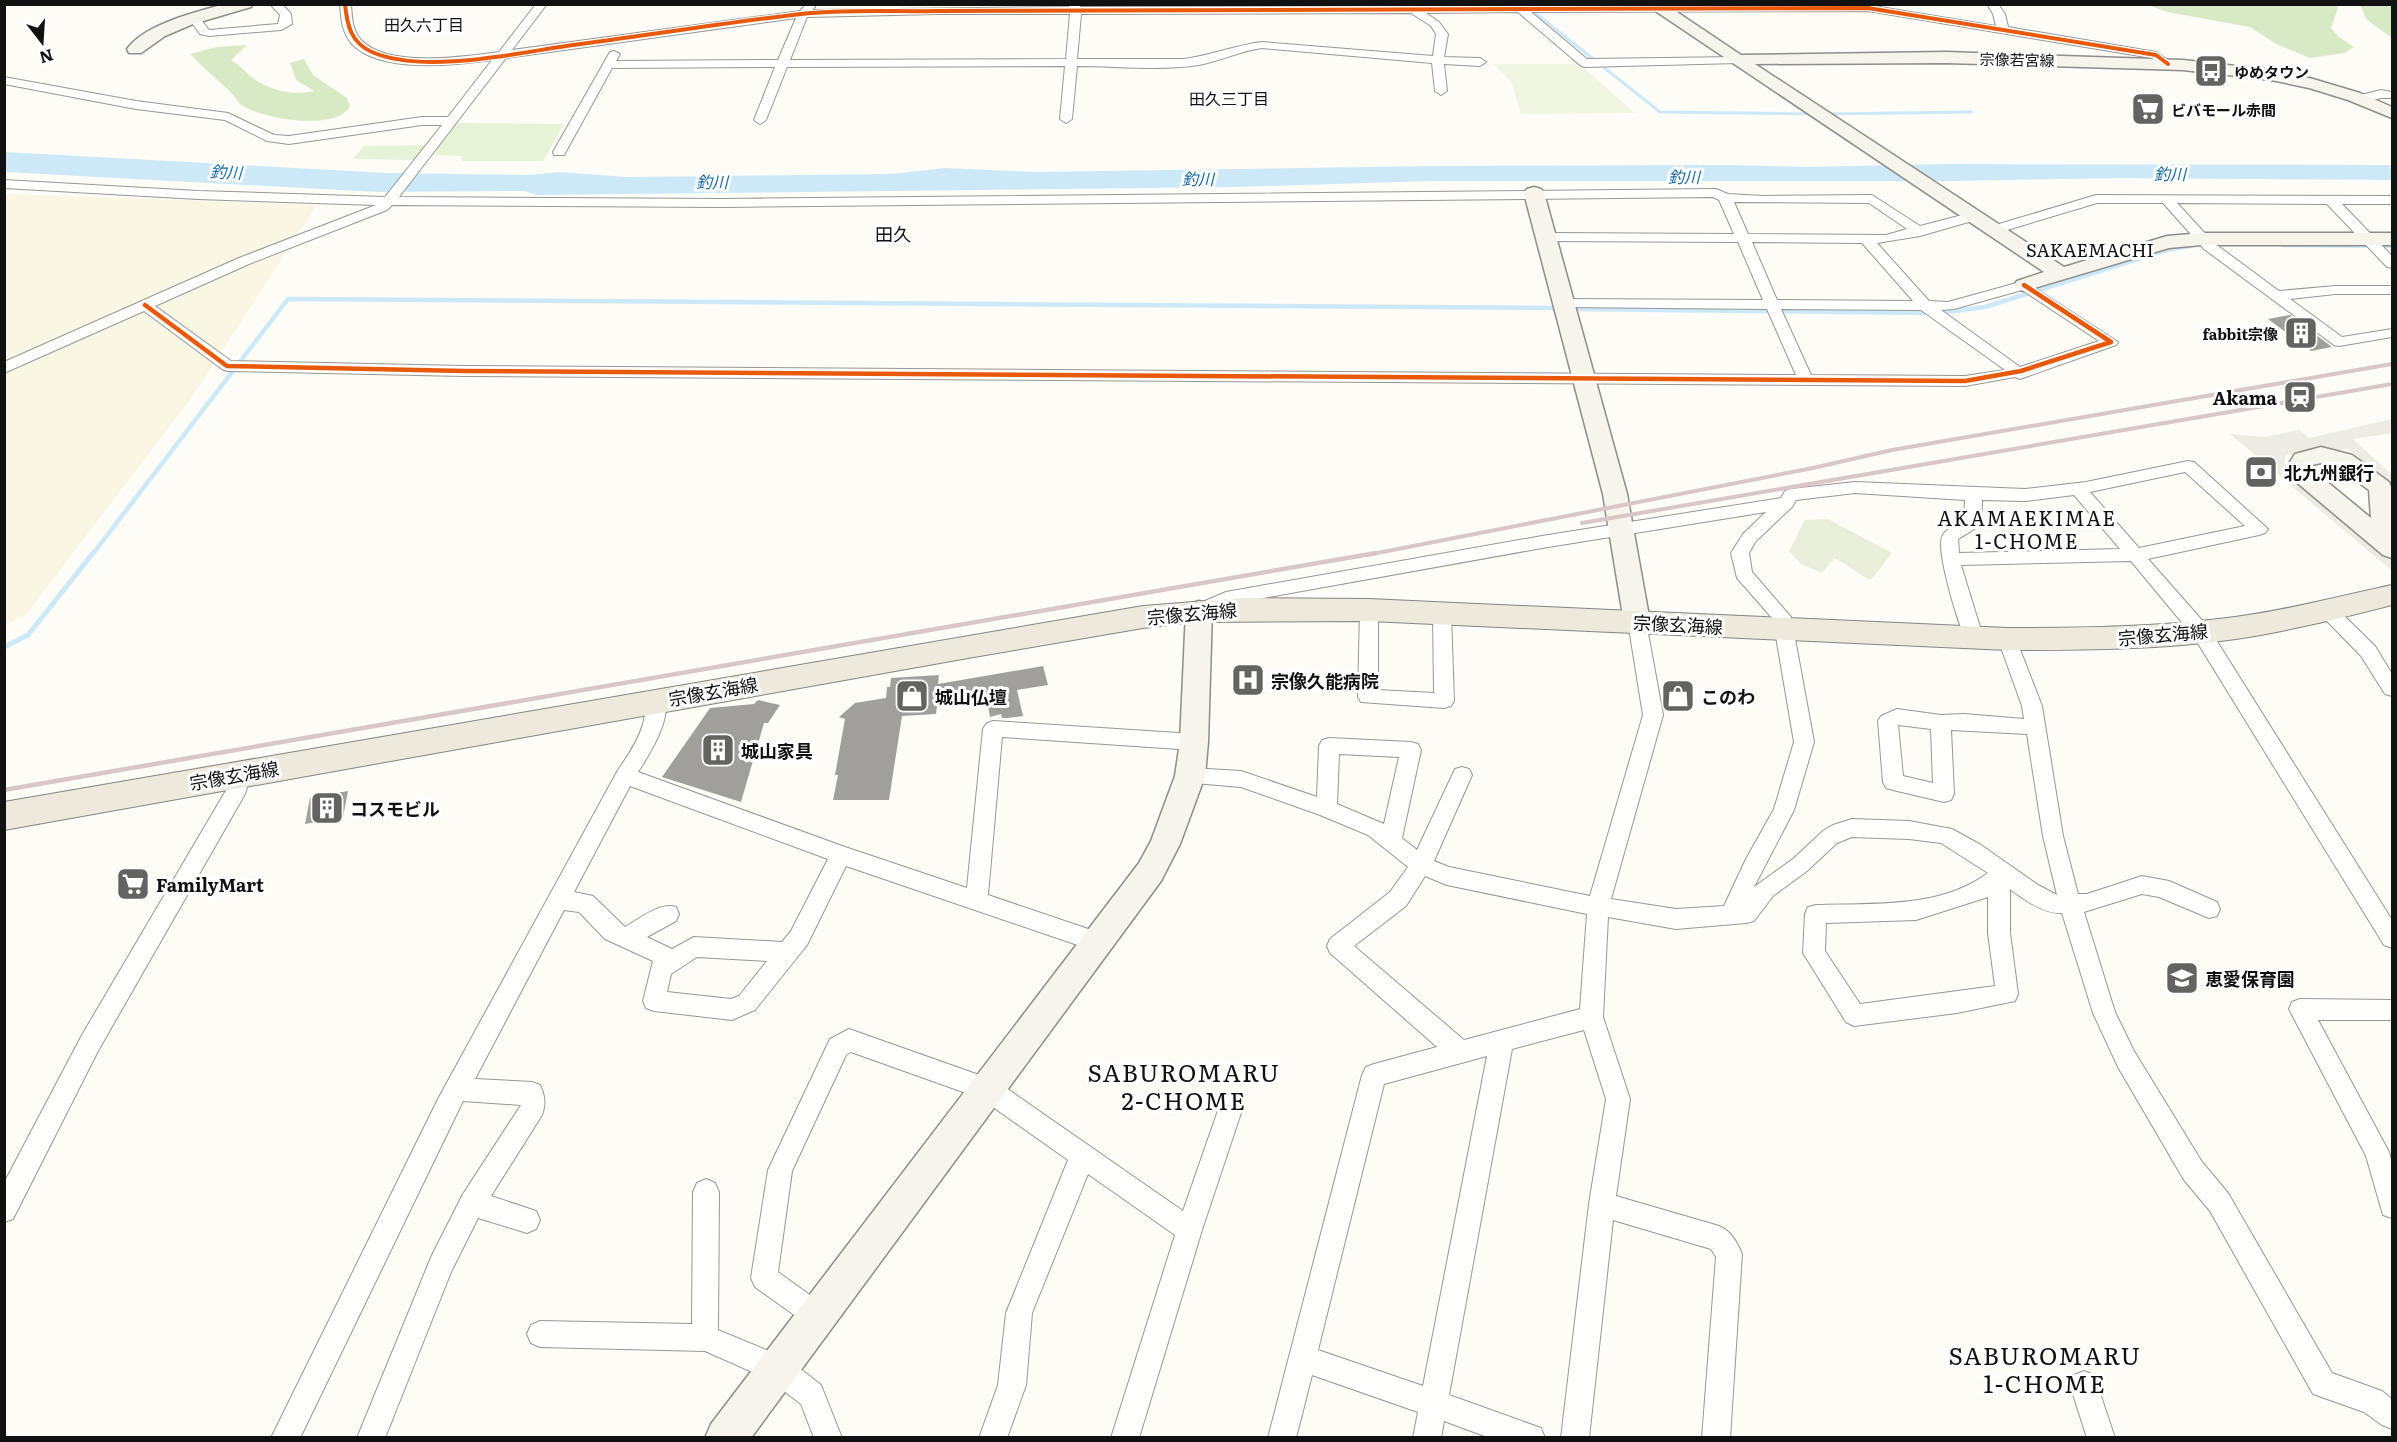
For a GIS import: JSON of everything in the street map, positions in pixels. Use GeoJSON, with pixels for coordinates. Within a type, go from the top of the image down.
{"type":"FeatureCollection","features":[{"type":"Feature","properties":{"kind":"main road","name":"宗像玄海線"},"geometry":{"type":"LineString","coordinates":[[4,816],[656,700],[1143,617],[1199,611],[1369,610],[2007,639],[2084,639],[2201,632],[2266,623],[2392,595]]}},
{"type":"Feature","properties":{"kind":"street"},"geometry":{"type":"LineString","coordinates":[[135,49],[166,30],[244,4]]}},
{"type":"Feature","properties":{"kind":"street"},"geometry":{"type":"LineString","coordinates":[[195,19],[204,32],[281,27],[286,24],[285,14],[275,4]]}},
{"type":"Feature","properties":{"kind":"street"},"geometry":{"type":"LineString","coordinates":[[345,4],[345,16],[351,35],[366,51],[412,60],[457,60],[803,14],[933,8],[1410,7],[1522,10],[1657,7],[1892,8],[2156,55],[2168,63]]}},
{"type":"Feature","properties":{"kind":"street"},"geometry":{"type":"LineString","coordinates":[[4,368],[244,261],[382,207],[420,162],[542,4]]}},
{"type":"Feature","properties":{"kind":"street"},"geometry":{"type":"LineString","coordinates":[[760,120],[803,14],[812,4]]}},
{"type":"Feature","properties":{"kind":"street"},"geometry":{"type":"LineString","coordinates":[[1992,4],[1999,14],[2003,29]]}},
{"type":"Feature","properties":{"kind":"street"},"geometry":{"type":"LineString","coordinates":[[1410,7],[1435,24],[1442,34],[1438,61],[1441,91]]}},
{"type":"Feature","properties":{"kind":"street"},"geometry":{"type":"LineString","coordinates":[[1657,7],[2061,274]]}},
{"type":"Feature","properties":{"kind":"street"},"geometry":{"type":"LineString","coordinates":[[1066,119],[1073,62],[1075,8]]}},
{"type":"Feature","properties":{"kind":"street"},"geometry":{"type":"LineString","coordinates":[[1522,10],[1584,63],[1738,60]]}},
{"type":"Feature","properties":{"kind":"street"},"geometry":{"type":"LineString","coordinates":[[559,152],[625,36]]}},
{"type":"Feature","properties":{"kind":"street"},"geometry":{"type":"LineString","coordinates":[[608,65],[1183,63],[1239,48],[1262,45],[1438,61],[1480,62]]}},
{"type":"Feature","properties":{"kind":"street","name":"宗像若宮線"},"geometry":{"type":"LineString","coordinates":[[1738,60],[1942,57],[2168,63],[2269,76],[2390,106]]}},
{"type":"Feature","properties":{"kind":"street"},"geometry":{"type":"LineString","coordinates":[[4,80],[136,105],[228,117],[241,121],[271,138],[289,140],[422,121],[450,121]]}},
{"type":"Feature","properties":{"kind":"street"},"geometry":{"type":"LineString","coordinates":[[4,184],[136,192],[390,200],[785,203],[1534,193],[1716,193],[1725,198],[1872,200],[1920,232]]}},
{"type":"Feature","properties":{"kind":"street"},"geometry":{"type":"LineString","coordinates":[[1534,193],[1615,494],[1653,716],[1598,907],[1591,1017],[1618,1099],[1602,1204],[1575,1437]]}},
{"type":"Feature","properties":{"kind":"street"},"geometry":{"type":"LineString","coordinates":[[1725,198],[1805,379]]}},
{"type":"Feature","properties":{"kind":"street"},"geometry":{"type":"LineString","coordinates":[[1994,230],[2096,199],[2392,200]]}},
{"type":"Feature","properties":{"kind":"street"},"geometry":{"type":"LineString","coordinates":[[2166,199],[2202,239],[2274,296],[2339,342],[2392,333]]}},
{"type":"Feature","properties":{"kind":"street"},"geometry":{"type":"LineString","coordinates":[[2331,200],[2392,264]]}},
{"type":"Feature","properties":{"kind":"street"},"geometry":{"type":"LineString","coordinates":[[1545,237],[1867,240],[1886,239],[1920,232],[1974,216]]}},
{"type":"Feature","properties":{"kind":"street"},"geometry":{"type":"LineString","coordinates":[[1564,303],[1948,306],[2167,242],[2202,239],[2392,239]]}},
{"type":"Feature","properties":{"kind":"street"},"geometry":{"type":"LineString","coordinates":[[1867,240],[1925,306],[2020,374]]}},
{"type":"Feature","properties":{"kind":"street"},"geometry":{"type":"LineString","coordinates":[[145,305],[227,366],[476,371],[1965,381],[2020,374],[2111,342],[2024,285]]}},
{"type":"Feature","properties":{"kind":"street"},"geometry":{"type":"LineString","coordinates":[[2274,296],[2335,290],[2392,290]]}},
{"type":"Feature","properties":{"kind":"street"},"geometry":{"type":"LineString","coordinates":[[2392,531],[2381,515],[2382,494],[2379,486],[2356,466],[2333,455],[2317,454],[2303,460],[2300,465],[2304,475],[2392,549]]}},
{"type":"Feature","properties":{"kind":"street"},"geometry":{"type":"LineString","coordinates":[[1731,914],[1753,865],[1784,810],[1804,742],[1782,617],[1743,574],[1740,553],[1749,538],[1786,503],[1791,495],[1861,488],[1956,492],[1975,495],[2026,495],[2188,466],[2259,529],[2136,555],[1951,559]]}},
{"type":"Feature","properties":{"kind":"street"},"geometry":{"type":"LineString","coordinates":[[2077,487],[2201,632],[2392,938]]}},
{"type":"Feature","properties":{"kind":"street"},"geometry":{"type":"LineString","coordinates":[[1974,637],[1948,542],[1952,535],[1971,525],[1974,519],[1975,495]]}},
{"type":"Feature","properties":{"kind":"street"},"geometry":{"type":"LineString","coordinates":[[725,1437],[1150,872],[1165,844],[1190,776],[1194,742],[1199,611],[1226,598],[1530,544],[1786,503]]}},
{"type":"Feature","properties":{"kind":"street"},"geometry":{"type":"LineString","coordinates":[[1369,610],[1368,697],[1443,700],[1442,614]]}},
{"type":"Feature","properties":{"kind":"street"},"geometry":{"type":"LineString","coordinates":[[2327,610],[2368,651],[2392,689]]}},
{"type":"Feature","properties":{"kind":"street"},"geometry":{"type":"LineString","coordinates":[[2007,639],[2032,706],[2053,836],[2070,905],[2080,929],[2104,1013],[2126,1059],[2193,1171],[2218,1202],[2323,1384],[2372,1401],[2392,1415]]}},
{"type":"Feature","properties":{"kind":"street"},"geometry":{"type":"LineString","coordinates":[[285,1437],[457,1089],[625,776],[650,738],[656,714],[656,700]]}},
{"type":"Feature","properties":{"kind":"street"},"geometry":{"type":"LineString","coordinates":[[1941,723],[1964,722],[2034,727]]}},
{"type":"Feature","properties":{"kind":"street"},"geometry":{"type":"LineString","coordinates":[[977,901],[993,729],[1194,742]]}},
{"type":"Feature","properties":{"kind":"street"},"geometry":{"type":"LineString","coordinates":[[1327,809],[1329,747],[1411,750],[1391,841]]}},
{"type":"Feature","properties":{"kind":"street"},"geometry":{"type":"LineString","coordinates":[[4,1210],[90,1043],[238,788],[242,774]]}},
{"type":"Feature","properties":{"kind":"street"},"geometry":{"type":"LineString","coordinates":[[1459,1051],[1338,946],[1398,899],[1421,865],[1462,775]]}},
{"type":"Feature","properties":{"kind":"street"},"geometry":{"type":"LineString","coordinates":[[625,776],[841,855],[1098,942]]}},
{"type":"Feature","properties":{"kind":"street"},"geometry":{"type":"LineString","coordinates":[[1190,776],[1241,779],[1327,809],[1375,829],[1421,865],[1447,876],[1598,907],[1615,907],[1676,919],[1704,919],[1746,914],[1765,889],[1800,865],[1830,837],[1852,828],[1909,830],[1945,835],[1974,850],[2003,874],[2030,892],[2055,904],[2070,905],[2102,899],[2142,885],[2161,888],[2209,909]]}},
{"type":"Feature","properties":{"kind":"street"},"geometry":{"type":"LineString","coordinates":[[787,952],[694,947],[661,968],[654,1001],[732,1010],[747,1003],[799,938],[841,855]]}},
{"type":"Feature","properties":{"kind":"street"},"geometry":{"type":"LineString","coordinates":[[2003,874],[1998,890],[1998,908],[2007,994],[1957,1003],[1854,1015],[1814,953],[1816,914],[1916,910],[1977,893],[2003,874]]}},
{"type":"Feature","properties":{"kind":"street"},"geometry":{"type":"LineString","coordinates":[[559,900],[585,903],[613,932],[674,960]]}},
{"type":"Feature","properties":{"kind":"street"},"geometry":{"type":"LineString","coordinates":[[626,938],[668,914]]}},
{"type":"Feature","properties":{"kind":"street"},"geometry":{"type":"LineString","coordinates":[[2392,1010],[2300,1010],[2377,1152],[2392,1206]]}},
{"type":"Feature","properties":{"kind":"street"},"geometry":{"type":"LineString","coordinates":[[1282,1437],[1374,1075],[1591,1017]]}},
{"type":"Feature","properties":{"kind":"street"},"geometry":{"type":"LineString","coordinates":[[816,1315],[764,1278],[780,1170],[838,1047],[849,1040],[988,1089],[1189,1230]]}},
{"type":"Feature","properties":{"kind":"street"},"geometry":{"type":"LineString","coordinates":[[1427,1437],[1502,1040]]}},
{"type":"Feature","properties":{"kind":"street"},"geometry":{"type":"LineString","coordinates":[[371,1437],[441,1264],[472,1203],[532,1107],[532,1093],[457,1089]]}},
{"type":"Feature","properties":{"kind":"street"},"geometry":{"type":"LineString","coordinates":[[1125,1437],[1189,1230],[1232,1104]]}},
{"type":"Feature","properties":{"kind":"street"},"geometry":{"type":"LineString","coordinates":[[993,1437],[1011,1385],[1019,1313],[1083,1154]]}},
{"type":"Feature","properties":{"kind":"street"},"geometry":{"type":"LineString","coordinates":[[705,1338],[706,1192]]}},
{"type":"Feature","properties":{"kind":"street"},"geometry":{"type":"LineString","coordinates":[[472,1203],[527,1220]]}},
{"type":"Feature","properties":{"kind":"street"},"geometry":{"type":"LineString","coordinates":[[1602,1204],[1719,1239],[1730,1254],[1716,1437]]}},
{"type":"Feature","properties":{"kind":"street"},"geometry":{"type":"LineString","coordinates":[[540,1334],[705,1338],[778,1369],[811,1395],[828,1437]]}},
{"type":"Feature","properties":{"kind":"street"},"geometry":{"type":"LineString","coordinates":[[1302,1358],[1531,1437]]}},
{"type":"Feature","properties":{"kind":"street"},"geometry":{"type":"LineString","coordinates":[[2084,1385],[2101,1437]]}},
{"type":"Feature","properties":{"kind":"shaded area"},"geometry":{"type":"Polygon","coordinates":[[[5,194],[317,205],[192,397],[28,612],[5,626],[5,194]]]}},
{"type":"Feature","properties":{"kind":"shaded area"},"geometry":{"type":"Polygon","coordinates":[[[2392,419],[2392,433],[2353,439],[2392,475],[2392,483],[2348,449],[2333,451],[2315,449],[2286,455],[2284,463],[2392,550],[2392,571],[2230,434],[2264,437],[2299,430],[2309,438],[2392,419]]]}},
{"type":"Feature","properties":{"kind":"green space"},"geometry":{"type":"Polygon","coordinates":[[[2148,5],[2336,5],[2338,8],[2331,28],[2354,47],[2345,53],[2310,58],[2276,44],[2250,27],[2167,12],[2148,5]]]}},
{"type":"Feature","properties":{"kind":"green space"},"geometry":{"type":"Polygon","coordinates":[[[2360,5],[2392,5],[2392,38],[2367,20],[2360,5]]]}},
{"type":"Feature","properties":{"kind":"green space"},"geometry":{"type":"Polygon","coordinates":[[[247,45],[231,60],[253,78],[283,91],[299,93],[314,91],[296,80],[290,63],[304,59],[313,75],[347,98],[350,106],[343,114],[315,121],[264,114],[240,104],[190,54],[217,47],[247,45]]]}},
{"type":"Feature","properties":{"kind":"green space"},"geometry":{"type":"Polygon","coordinates":[[[1493,64],[1579,64],[1635,113],[1521,114],[1511,81],[1493,64]]]}},
{"type":"Feature","properties":{"kind":"green space"},"geometry":{"type":"Polygon","coordinates":[[[456,123],[564,124],[543,161],[462,161],[461,156],[431,155],[456,123]]]}},
{"type":"Feature","properties":{"kind":"green space"},"geometry":{"type":"Polygon","coordinates":[[[427,145],[415,160],[353,159],[364,146],[427,145]]]}},
{"type":"Feature","properties":{"kind":"green space"},"geometry":{"type":"Polygon","coordinates":[[[1828,519],[1892,553],[1871,580],[1834,558],[1822,573],[1801,564],[1789,551],[1805,520],[1828,519]]]}},
{"type":"Feature","properties":{"kind":"water","name":"釣川"},"geometry":{"type":"Polygon","coordinates":[[[4,152],[386,173],[528,175],[561,172],[626,177],[891,174],[945,168],[1035,172],[1435,166],[1807,167],[1949,164],[2392,165],[2392,180],[2119,178],[1951,181],[1431,181],[1235,187],[537,195],[524,191],[378,192],[5,172],[4,152]]]}},
{"type":"Feature","properties":{"kind":"building","name":"fabbit宗像"},"geometry":{"type":"Polygon","coordinates":[[[2290,315],[2332,347],[2311,351],[2268,319],[2290,315]]]}},
{"type":"Feature","properties":{"kind":"building"},"geometry":{"type":"Polygon","coordinates":[[[1043,666],[1048,685],[1017,690],[1023,716],[1002,718],[1001,714],[990,717],[986,696],[937,705],[936,714],[902,716],[889,800],[833,800],[845,719],[839,717],[855,703],[886,698],[891,678],[939,675],[938,684],[1043,666]]]}},
{"type":"Feature","properties":{"kind":"building","name":"城山家具"},"geometry":{"type":"Polygon","coordinates":[[[758,700],[780,705],[768,723],[764,723],[741,802],[662,777],[710,708],[754,704],[758,700]]]}},
{"type":"Feature","properties":{"kind":"building","name":"コスモビル"},"geometry":{"type":"Polygon","coordinates":[[[348,791],[343,817],[305,824],[310,798],[348,791]]]}},
{"type":"Feature","properties":{"kind":"waterway"},"geometry":{"type":"LineString","coordinates":[[1524,4],[1660,112],[1815,114]]}},
{"type":"Feature","properties":{"kind":"waterway"},"geometry":{"type":"LineString","coordinates":[[1824,114],[1971,112]]}},
{"type":"Feature","properties":{"kind":"waterway"},"geometry":{"type":"LineString","coordinates":[[2316,245],[2283,245],[2392,246]]}},
{"type":"Feature","properties":{"kind":"waterway"},"geometry":{"type":"LineString","coordinates":[[1939,313],[1985,307],[2167,250],[2190,246]]}},
{"type":"Feature","properties":{"kind":"waterway"},"geometry":{"type":"LineString","coordinates":[[92,555],[288,299],[1561,308]]}},
{"type":"Feature","properties":{"kind":"waterway"},"geometry":{"type":"LineString","coordinates":[[1570,309],[1930,313]]}},
{"type":"Feature","properties":{"kind":"waterway"},"geometry":{"type":"LineString","coordinates":[[4,647],[28,635],[93,553]]}},
{"type":"Feature","properties":{"kind":"railway"},"geometry":{"type":"LineString","coordinates":[[1367,555],[1813,468],[1892,450],[2392,364]]}},
{"type":"Feature","properties":{"kind":"railway"},"geometry":{"type":"LineString","coordinates":[[1582,523],[2392,384]]}},
{"type":"Feature","properties":{"kind":"railway"},"geometry":{"type":"LineString","coordinates":[[4,790],[1376,553]]}},
{"type":"Feature","properties":{"kind":"cycle path"},"geometry":{"type":"LineString","coordinates":[[345,4],[348,26],[356,41],[370,52],[388,57],[429,61],[467,60],[803,14],[937,11],[1868,8],[2156,55],[2168,64]]}},
{"type":"Feature","properties":{"kind":"cycle path"},"geometry":{"type":"LineString","coordinates":[[145,305],[227,366],[464,371],[1965,381],[2021,371],[2111,342],[2024,285]]}},
{"type":"Feature","properties":{"kind":"place","name":"ゆめタウン"},"geometry":{"type":"Point","coordinates":[2211,71]}},
{"type":"Feature","properties":{"kind":"place","name":"ビバモール赤間"},"geometry":{"type":"Point","coordinates":[2148,109]}},
{"type":"Feature","properties":{"kind":"place","name":"fabbit宗像"},"geometry":{"type":"Point","coordinates":[2301,333]}},
{"type":"Feature","properties":{"kind":"place","name":"Akama"},"geometry":{"type":"Point","coordinates":[2300,397]}},
{"type":"Feature","properties":{"kind":"place","name":"北九州銀行"},"geometry":{"type":"Point","coordinates":[2261,472]}},
{"type":"Feature","properties":{"kind":"place","name":"宗像久能病院"},"geometry":{"type":"Point","coordinates":[1248,680]}},
{"type":"Feature","properties":{"kind":"place","name":"城山仏壇"},"geometry":{"type":"Point","coordinates":[912,696]}},
{"type":"Feature","properties":{"kind":"place","name":"このわ"},"geometry":{"type":"Point","coordinates":[1678,696]}},
{"type":"Feature","properties":{"kind":"place","name":"城山家具"},"geometry":{"type":"Point","coordinates":[718,750]}},
{"type":"Feature","properties":{"kind":"place","name":"コスモビル"},"geometry":{"type":"Point","coordinates":[327,808]}},
{"type":"Feature","properties":{"kind":"place","name":"FamilyMart"},"geometry":{"type":"Point","coordinates":[133,884]}},
{"type":"Feature","properties":{"kind":"place","name":"恵愛保育園"},"geometry":{"type":"Point","coordinates":[2182,978]}},
{"type":"Feature","properties":{"kind":"district","name":"田久六丁目"},"geometry":{"type":"Point","coordinates":[424,24]}},
{"type":"Feature","properties":{"kind":"district","name":"田久三丁目"},"geometry":{"type":"Point","coordinates":[1229,98]}},
{"type":"Feature","properties":{"kind":"district","name":"田久"},"geometry":{"type":"Point","coordinates":[893,233]}},
{"type":"Feature","properties":{"kind":"district","name":"SAKAEMACHI"},"geometry":{"type":"Point","coordinates":[2090,249]}},
{"type":"Feature","properties":{"kind":"district","name":"AKAMAEKIMAE 1-CHOME"},"geometry":{"type":"Point","coordinates":[2027,528]}},
{"type":"Feature","properties":{"kind":"district","name":"SABUROMARU 2-CHOME"},"geometry":{"type":"Point","coordinates":[1184,1085]}},
{"type":"Feature","properties":{"kind":"district","name":"SABUROMARU 1-CHOME"},"geometry":{"type":"Point","coordinates":[2045,1368]}}]}
